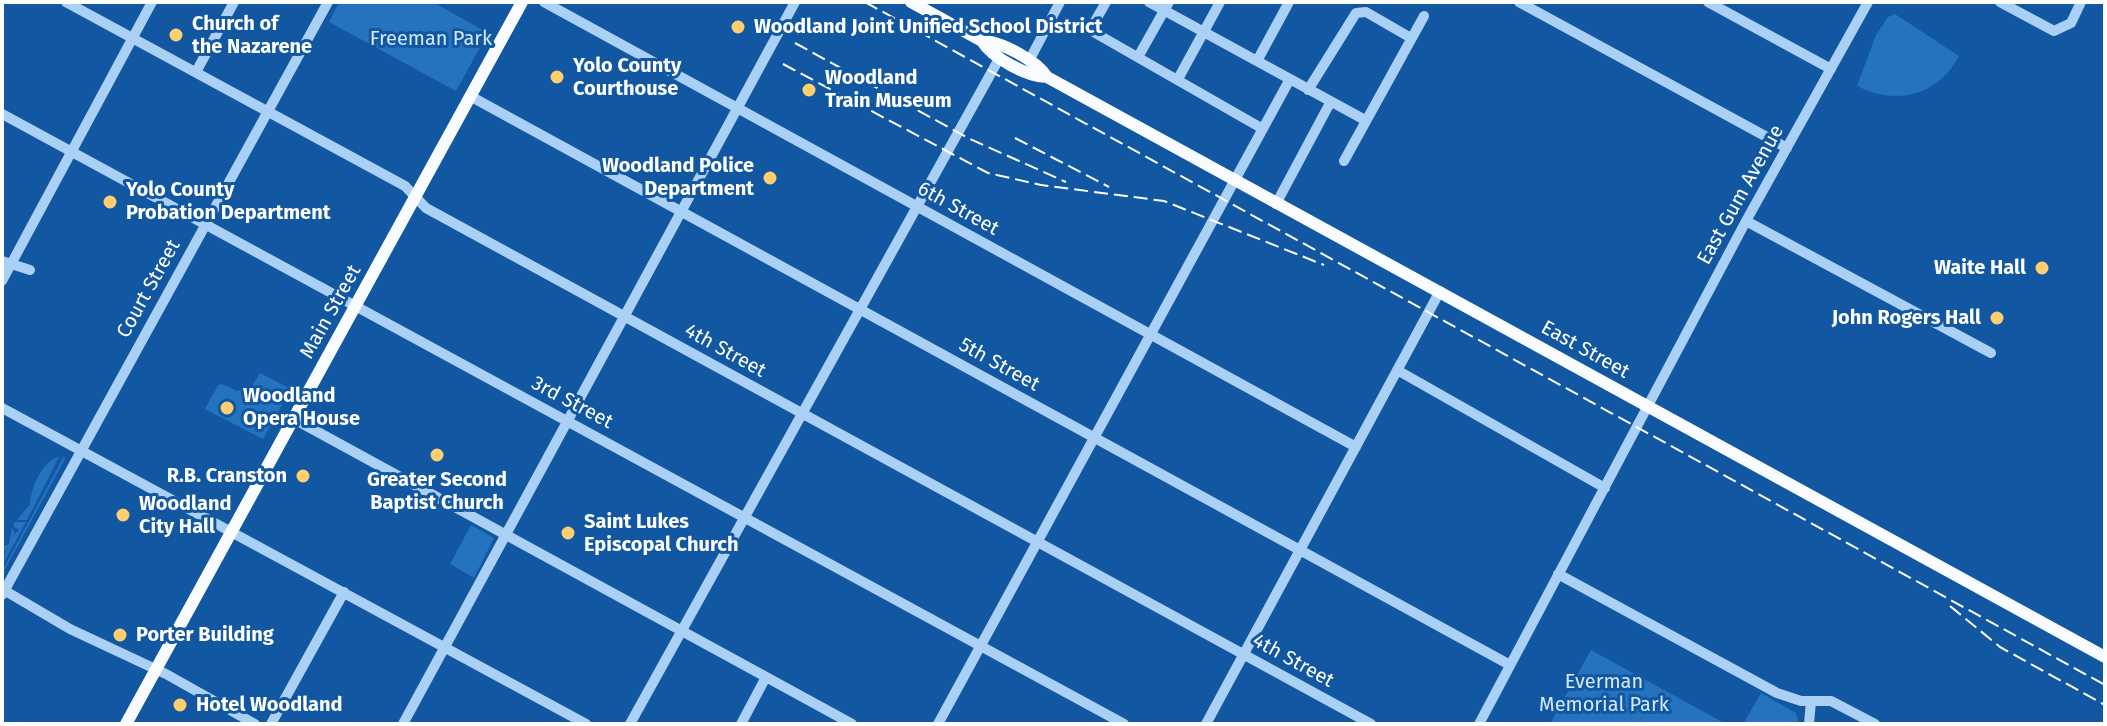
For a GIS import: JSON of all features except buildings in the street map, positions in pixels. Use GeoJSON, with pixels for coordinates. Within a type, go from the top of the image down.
{"type":"FeatureCollection","features":[{"type":"Feature","properties":{"kind":"main road","name":"Main Street"},"geometry":{"type":"LineString","coordinates":[[126,724],[522,2]]}},
{"type":"Feature","properties":{"kind":"main road","name":"East Street"},"geometry":{"type":"LineString","coordinates":[[911,2],[982,41],[992,41],[1029,61],[1041,68],[1047,77],[1234,181],[2105,657]]}},
{"type":"Feature","properties":{"kind":"main road","name":"East Street"},"geometry":{"type":"LineString","coordinates":[[982,41],[987,50],[1037,77],[1047,77]]}},
{"type":"Feature","properties":{"kind":"street","name":"4th Street"},"geometry":{"type":"LineString","coordinates":[[66,2],[405,186],[426,208],[1371,724]]}},
{"type":"Feature","properties":{"kind":"street"},"geometry":{"type":"LineString","coordinates":[[2,281],[6,263],[72,152],[152,2]]}},
{"type":"Feature","properties":{"kind":"street"},"geometry":{"type":"LineString","coordinates":[[196,72],[234,2]]}},
{"type":"Feature","properties":{"kind":"street","name":"Court Street"},"geometry":{"type":"LineString","coordinates":[[3,592],[328,2]]}},
{"type":"Feature","properties":{"kind":"street","name":"6th Street"},"geometry":{"type":"LineString","coordinates":[[544,2],[1356,447]]}},
{"type":"Feature","properties":{"kind":"street"},"geometry":{"type":"LineString","coordinates":[[403,724],[795,2]]}},
{"type":"Feature","properties":{"kind":"street"},"geometry":{"type":"LineString","coordinates":[[1029,61],[1060,2]]}},
{"type":"Feature","properties":{"kind":"street"},"geometry":{"type":"LineString","coordinates":[[1106,2],[1090,30],[1263,129]]}},
{"type":"Feature","properties":{"kind":"street"},"geometry":{"type":"LineString","coordinates":[[1149,2],[1167,6],[1204,32],[1365,120]]}},
{"type":"Feature","properties":{"kind":"street"},"geometry":{"type":"LineString","coordinates":[[1178,79],[1220,2]]}},
{"type":"Feature","properties":{"kind":"street"},"geometry":{"type":"LineString","coordinates":[[1257,61],[1289,2]]}},
{"type":"Feature","properties":{"kind":"street"},"geometry":{"type":"LineString","coordinates":[[1519,2],[1787,148]]}},
{"type":"Feature","properties":{"kind":"street"},"geometry":{"type":"LineString","coordinates":[[1708,2],[1831,69]]}},
{"type":"Feature","properties":{"kind":"street","name":"East Gum Avenue"},"geometry":{"type":"LineString","coordinates":[[1479,724],[1746,221],[1868,2]]}},
{"type":"Feature","properties":{"kind":"street"},"geometry":{"type":"LineString","coordinates":[[2000,2],[2054,31],[2071,23],[2081,2]]}},
{"type":"Feature","properties":{"kind":"street"},"geometry":{"type":"LineString","coordinates":[[1138,57],[1167,6]]}},
{"type":"Feature","properties":{"kind":"street"},"geometry":{"type":"LineString","coordinates":[[1308,90],[1356,13],[1366,12],[1411,38]]}},
{"type":"Feature","properties":{"kind":"street"},"geometry":{"type":"LineString","coordinates":[[1344,161],[1424,16]]}},
{"type":"Feature","properties":{"kind":"street"},"geometry":{"type":"LineString","coordinates":[[630,724],[1000,57]]}},
{"type":"Feature","properties":{"kind":"street"},"geometry":{"type":"LineString","coordinates":[[938,724],[1290,79]]}},
{"type":"Feature","properties":{"kind":"street","name":"5th Street"},"geometry":{"type":"LineString","coordinates":[[470,96],[1510,665]]}},
{"type":"Feature","properties":{"kind":"street"},"geometry":{"type":"LineString","coordinates":[[1276,204],[1330,103]]}},
{"type":"Feature","properties":{"kind":"street","name":"3rd Street"},"geometry":{"type":"LineString","coordinates":[[2,114],[1124,724]]}},
{"type":"Feature","properties":{"kind":"street"},"geometry":{"type":"LineString","coordinates":[[1746,221],[1991,353]]}},
{"type":"Feature","properties":{"kind":"street"},"geometry":{"type":"LineString","coordinates":[[6,263],[30,270]]}},
{"type":"Feature","properties":{"kind":"street"},"geometry":{"type":"LineString","coordinates":[[1206,724],[1440,291]]}},
{"type":"Feature","properties":{"kind":"street"},"geometry":{"type":"LineString","coordinates":[[1397,370],[1605,488]]}},
{"type":"Feature","properties":{"kind":"street"},"geometry":{"type":"LineString","coordinates":[[2,408],[586,724]]}},
{"type":"Feature","properties":{"kind":"street"},"geometry":{"type":"LineString","coordinates":[[294,419],[852,724]]}},
{"type":"Feature","properties":{"kind":"street"},"geometry":{"type":"LineString","coordinates":[[1558,574],[1777,693],[1811,701],[1831,701],[1875,724]]}},
{"type":"Feature","properties":{"kind":"street"},"geometry":{"type":"LineString","coordinates":[[3,592],[255,724]]}},
{"type":"Feature","properties":{"kind":"street"},"geometry":{"type":"LineString","coordinates":[[271,724],[344,592]]}},
{"type":"Feature","properties":{"kind":"street"},"geometry":{"type":"LineString","coordinates":[[741,724],[766,677]]}},
{"type":"Feature","properties":{"kind":"street"},"geometry":{"type":"LineString","coordinates":[[1809,724],[1811,701]]}},
{"type":"Feature","properties":{"kind":"green space","name":"Freeman Park"},"geometry":{"type":"Polygon","coordinates":[[[339,2],[433,2],[488,33],[456,91],[329,22],[339,2]]]}},
{"type":"Feature","properties":{"kind":"green space"},"geometry":{"type":"Polygon","coordinates":[[[1895,14],[1959,56],[1940,80],[1915,94],[1886,95],[1857,86],[1876,35],[1888,17],[1895,14]]]}},
{"type":"Feature","properties":{"kind":"green space"},"geometry":{"type":"Polygon","coordinates":[[[260,373],[291,389],[263,439],[205,409],[218,385],[237,391],[251,388],[260,373]]]}},
{"type":"Feature","properties":{"kind":"green space"},"geometry":{"type":"Polygon","coordinates":[[[64,456],[65,459],[3,573],[2,571],[64,456]]]}},
{"type":"Feature","properties":{"kind":"green space"},"geometry":{"type":"Polygon","coordinates":[[[59,457],[27,520],[17,520],[30,504],[32,491],[42,470],[59,457]]]}},
{"type":"Feature","properties":{"kind":"green space"},"geometry":{"type":"Polygon","coordinates":[[[15,522],[26,522],[2,566],[6,550],[2,553],[2,547],[9,544],[12,527],[15,534],[19,530],[13,526],[15,522]]]}},
{"type":"Feature","properties":{"kind":"green space"},"geometry":{"type":"Polygon","coordinates":[[[471,525],[494,538],[474,578],[450,564],[471,525]]]}},
{"type":"Feature","properties":{"kind":"green space","name":"Everman Memorial Park"},"geometry":{"type":"Polygon","coordinates":[[[1591,650],[1726,724],[1550,724],[1591,650]]]}},
{"type":"Feature","properties":{"kind":"green space"},"geometry":{"type":"Polygon","coordinates":[[[1761,693],[1796,713],[1799,724],[1743,724],[1761,693]]]}},
{"type":"Feature","properties":{"kind":"railway"},"geometry":{"type":"LineString","coordinates":[[865,2],[2105,685]]}},
{"type":"Feature","properties":{"kind":"railway"},"geometry":{"type":"LineString","coordinates":[[795,43],[970,139],[1066,182]]}},
{"type":"Feature","properties":{"kind":"railway"},"geometry":{"type":"LineString","coordinates":[[783,64],[988,173],[1041,185],[1164,201],[1324,265]]}},
{"type":"Feature","properties":{"kind":"railway"},"geometry":{"type":"LineString","coordinates":[[1015,138],[1109,187]]}},
{"type":"Feature","properties":{"kind":"railway"},"geometry":{"type":"LineString","coordinates":[[1950,606],[2000,647],[2105,705]]}},
{"type":"Feature","properties":{"kind":"place","name":"Woodland Joint Unified School District"},"geometry":{"type":"Point","coordinates":[738,27]}},
{"type":"Feature","properties":{"kind":"place","name":"Church of the Nazarene"},"geometry":{"type":"Point","coordinates":[176,35]}},
{"type":"Feature","properties":{"kind":"place","name":"Yolo County Courthouse"},"geometry":{"type":"Point","coordinates":[557,77]}},
{"type":"Feature","properties":{"kind":"place","name":"Woodland Train Museum"},"geometry":{"type":"Point","coordinates":[809,90]}},
{"type":"Feature","properties":{"kind":"place","name":"Woodland Police Department"},"geometry":{"type":"Point","coordinates":[770,178]}},
{"type":"Feature","properties":{"kind":"place","name":"Yolo County Probation Department"},"geometry":{"type":"Point","coordinates":[110,202]}},
{"type":"Feature","properties":{"kind":"place","name":"Waite Hall"},"geometry":{"type":"Point","coordinates":[2042,268]}},
{"type":"Feature","properties":{"kind":"place","name":"John Rogers Hall"},"geometry":{"type":"Point","coordinates":[1997,318]}},
{"type":"Feature","properties":{"kind":"place","name":"Woodland Opera House"},"geometry":{"type":"Point","coordinates":[227,408]}},
{"type":"Feature","properties":{"kind":"place","name":"Greater Second Baptist Church"},"geometry":{"type":"Point","coordinates":[437,455]}},
{"type":"Feature","properties":{"kind":"place","name":"R.B. Cranston"},"geometry":{"type":"Point","coordinates":[303,476]}},
{"type":"Feature","properties":{"kind":"place","name":"Woodland City Hall"},"geometry":{"type":"Point","coordinates":[123,515]}},
{"type":"Feature","properties":{"kind":"place","name":"Saint Lukes Episcopal Church"},"geometry":{"type":"Point","coordinates":[568,533]}},
{"type":"Feature","properties":{"kind":"place","name":"Porter Building"},"geometry":{"type":"Point","coordinates":[120,635]}},
{"type":"Feature","properties":{"kind":"place","name":"Hotel Woodland"},"geometry":{"type":"Point","coordinates":[180,705]}}]}
